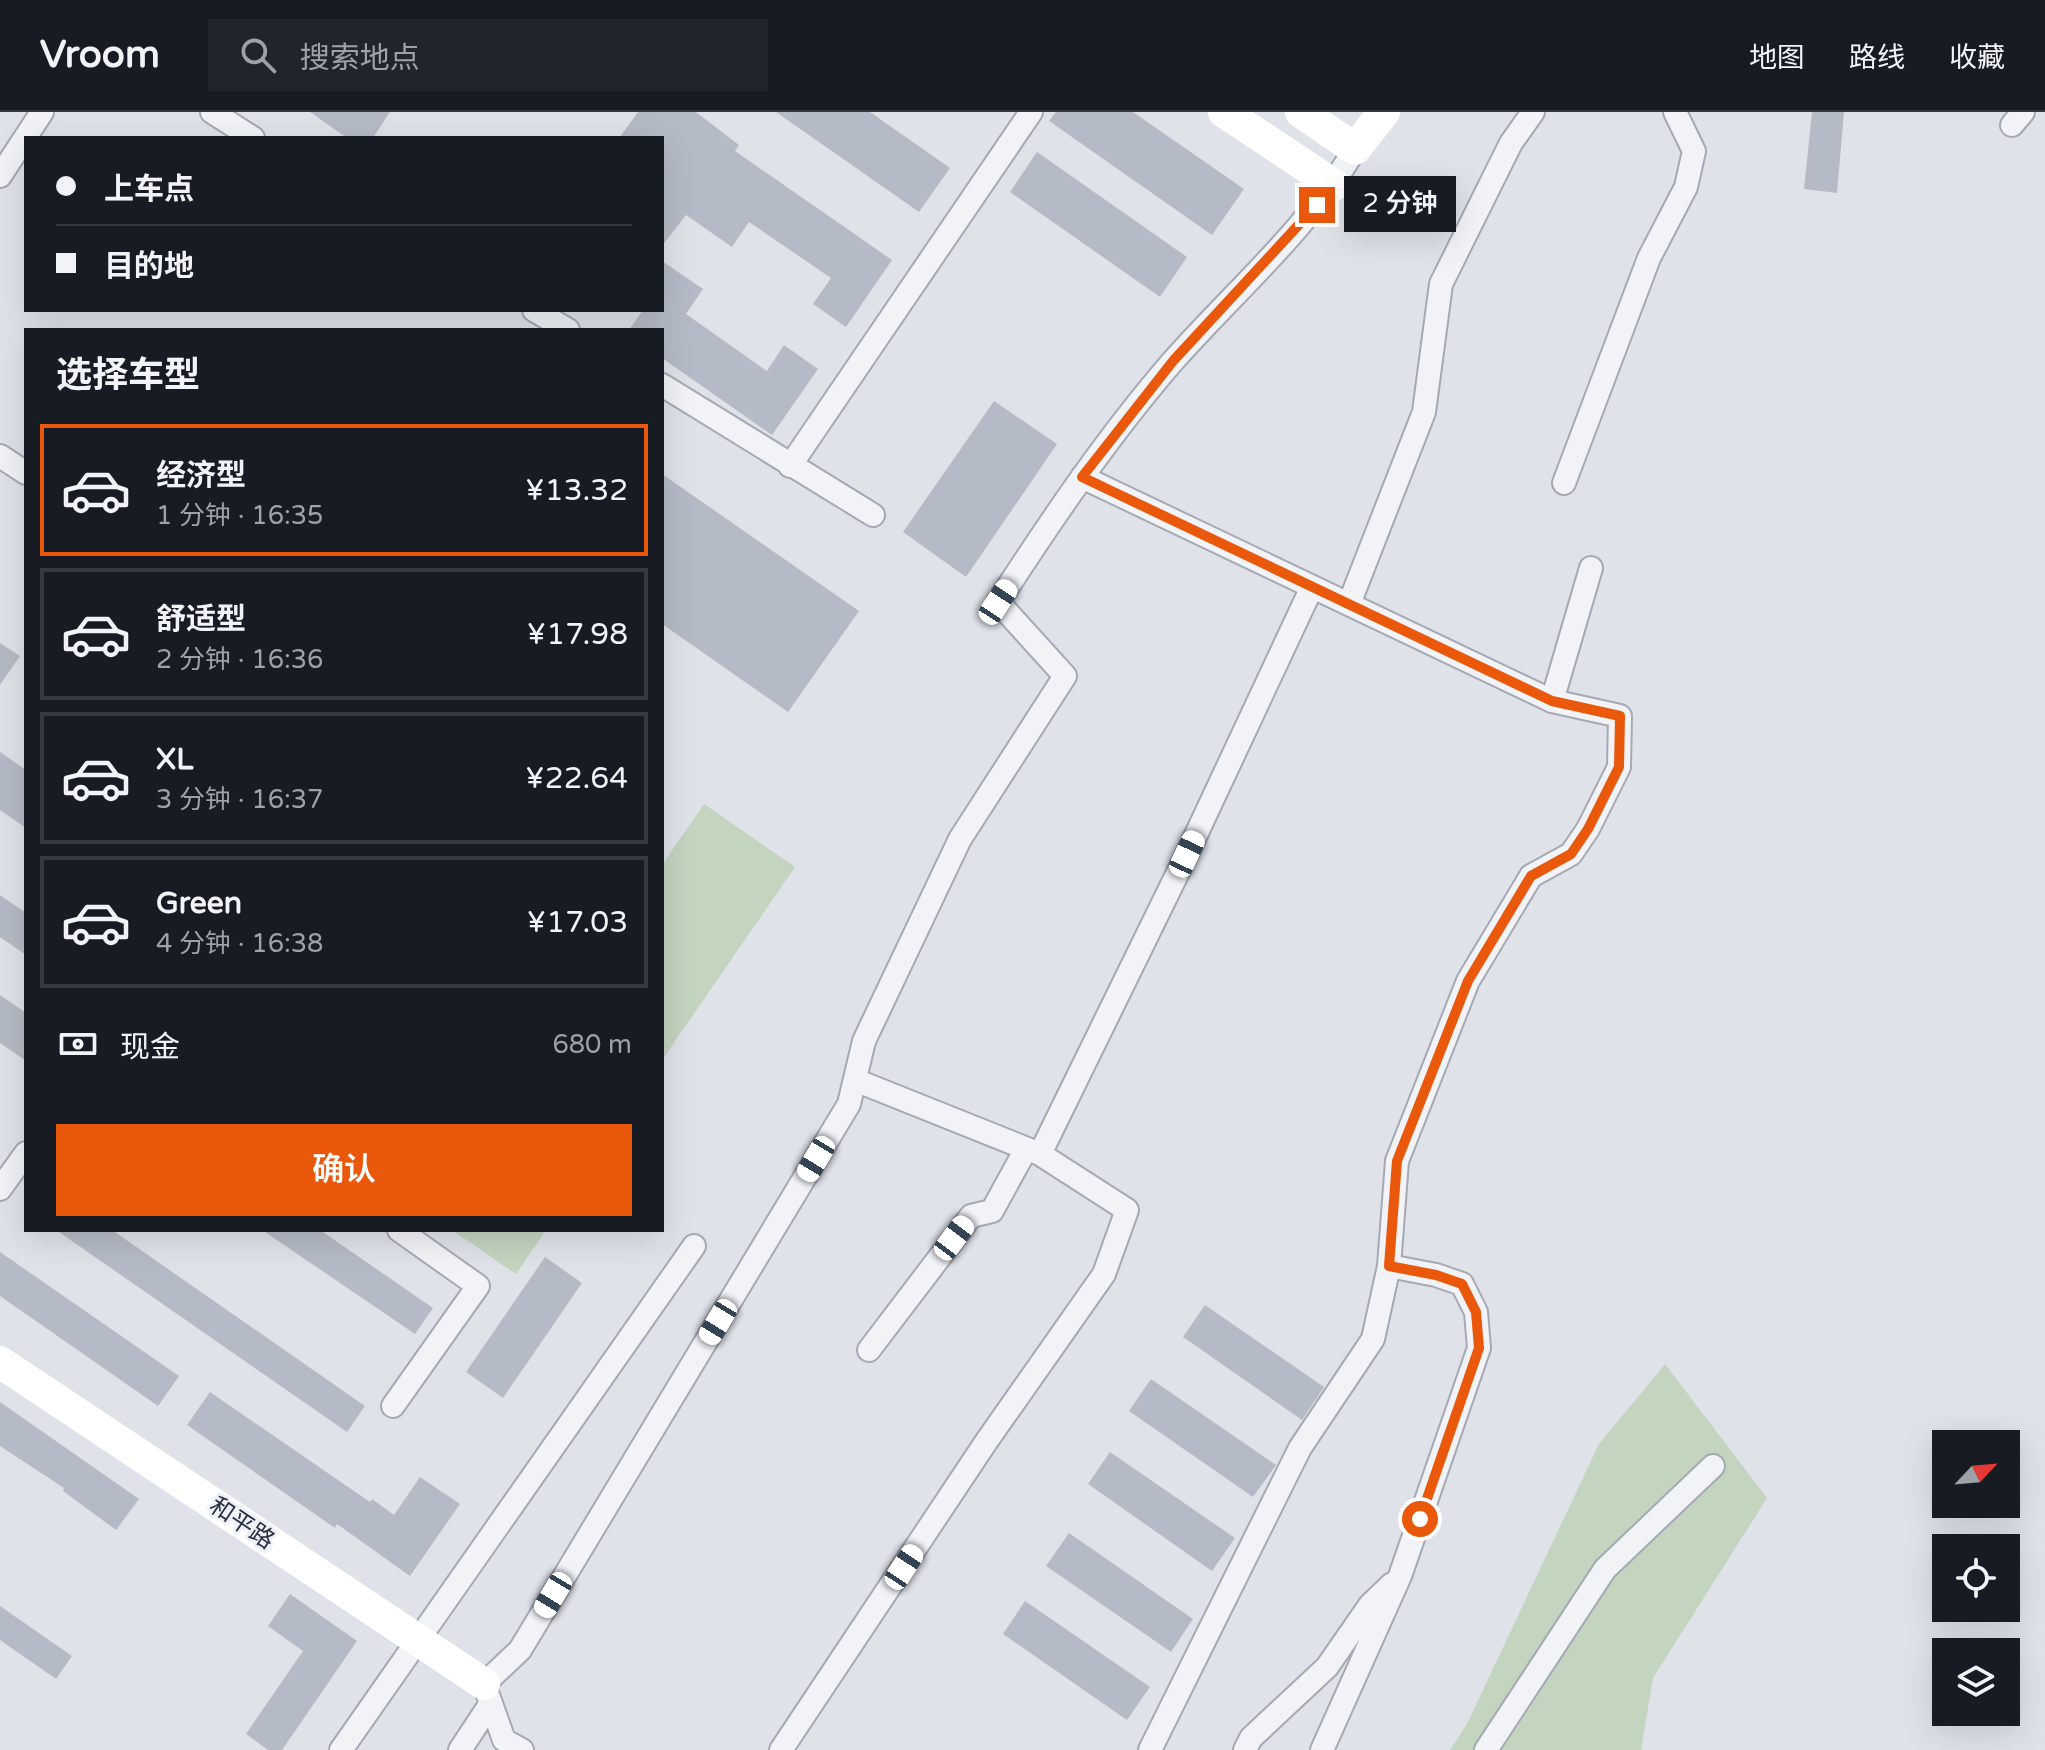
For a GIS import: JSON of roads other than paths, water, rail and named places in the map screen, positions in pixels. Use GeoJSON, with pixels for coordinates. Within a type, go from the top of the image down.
{"type":"FeatureCollection","features":[{"type":"Feature","properties":{"kind":"street"},"geometry":{"type":"LineString","coordinates":[[26,136],[42,112]]}},
{"type":"Feature","properties":{"kind":"street"},"geometry":{"type":"LineString","coordinates":[[212,112],[250,136]]}},
{"type":"Feature","properties":{"kind":"street"},"geometry":{"type":"LineString","coordinates":[[790,466],[1031,112]]}},
{"type":"Feature","properties":{"kind":"street"},"geometry":{"type":"LineString","coordinates":[[1224,112],[1334,185]]}},
{"type":"Feature","properties":{"kind":"street"},"geometry":{"type":"LineString","coordinates":[[1301,112],[1355,149]]}},
{"type":"Feature","properties":{"kind":"street"},"geometry":{"type":"LineString","coordinates":[[460,1750],[487,1694],[520,1650],[849,1104],[864,1041],[960,839],[1065,676],[998,602],[1082,477],[1173,361],[1283,245],[1334,185],[1355,149],[1384,112]]}},
{"type":"Feature","properties":{"kind":"street"},"geometry":{"type":"LineString","coordinates":[[1349,604],[1424,412],[1441,284],[1511,143],[1533,112]]}},
{"type":"Feature","properties":{"kind":"street"},"geometry":{"type":"LineString","coordinates":[[1564,483],[1649,258],[1686,187],[1694,151],[1675,112]]}},
{"type":"Feature","properties":{"kind":"street"},"geometry":{"type":"LineString","coordinates":[[0,176],[24,139]]}},
{"type":"Feature","properties":{"kind":"street"},"geometry":{"type":"LineString","coordinates":[[537,312],[565,328]]}},
{"type":"Feature","properties":{"kind":"street"},"geometry":{"type":"LineString","coordinates":[[664,386],[873,515]]}},
{"type":"Feature","properties":{"kind":"street"},"geometry":{"type":"LineString","coordinates":[[0,456],[24,472]]}},
{"type":"Feature","properties":{"kind":"street"},"geometry":{"type":"LineString","coordinates":[[1082,477],[1552,701],[1620,716],[1619,767],[1588,829],[1571,854],[1531,876],[1468,981],[1397,1161],[1389,1266],[1373,1339],[1300,1448],[1150,1750]]}},
{"type":"Feature","properties":{"kind":"street"},"geometry":{"type":"LineString","coordinates":[[1552,701],[1591,568]]}},
{"type":"Feature","properties":{"kind":"street"},"geometry":{"type":"LineString","coordinates":[[869,1350],[971,1216],[992,1211],[1033,1152],[1187,854],[1312,587]]}},
{"type":"Feature","properties":{"kind":"street"},"geometry":{"type":"LineString","coordinates":[[781,1750],[986,1442],[1104,1274],[1127,1210],[1033,1152],[855,1080]]}},
{"type":"Feature","properties":{"kind":"street"},"geometry":{"type":"LineString","coordinates":[[0,1189],[24,1156]]}},
{"type":"Feature","properties":{"kind":"street"},"geometry":{"type":"LineString","coordinates":[[393,1406],[478,1286],[402,1232]]}},
{"type":"Feature","properties":{"kind":"street"},"geometry":{"type":"LineString","coordinates":[[341,1750],[694,1246]]}},
{"type":"Feature","properties":{"kind":"street"},"geometry":{"type":"LineString","coordinates":[[1322,1750],[1400,1576],[1479,1348],[1476,1312],[1462,1284],[1436,1275],[1389,1266]]}},
{"type":"Feature","properties":{"kind":"street","name":"和平路"},"geometry":{"type":"LineString","coordinates":[[0,1362],[417,1640],[487,1694]]}},
{"type":"Feature","properties":{"kind":"street"},"geometry":{"type":"LineString","coordinates":[[1486,1750],[1605,1569],[1713,1466]]}},
{"type":"Feature","properties":{"kind":"street"},"geometry":{"type":"LineString","coordinates":[[1245,1750],[1251,1738],[1327,1667],[1370,1605],[1400,1576]]}},
{"type":"Feature","properties":{"kind":"street"},"geometry":{"type":"LineString","coordinates":[[487,1694],[504,1740],[522,1750]]}}]}
